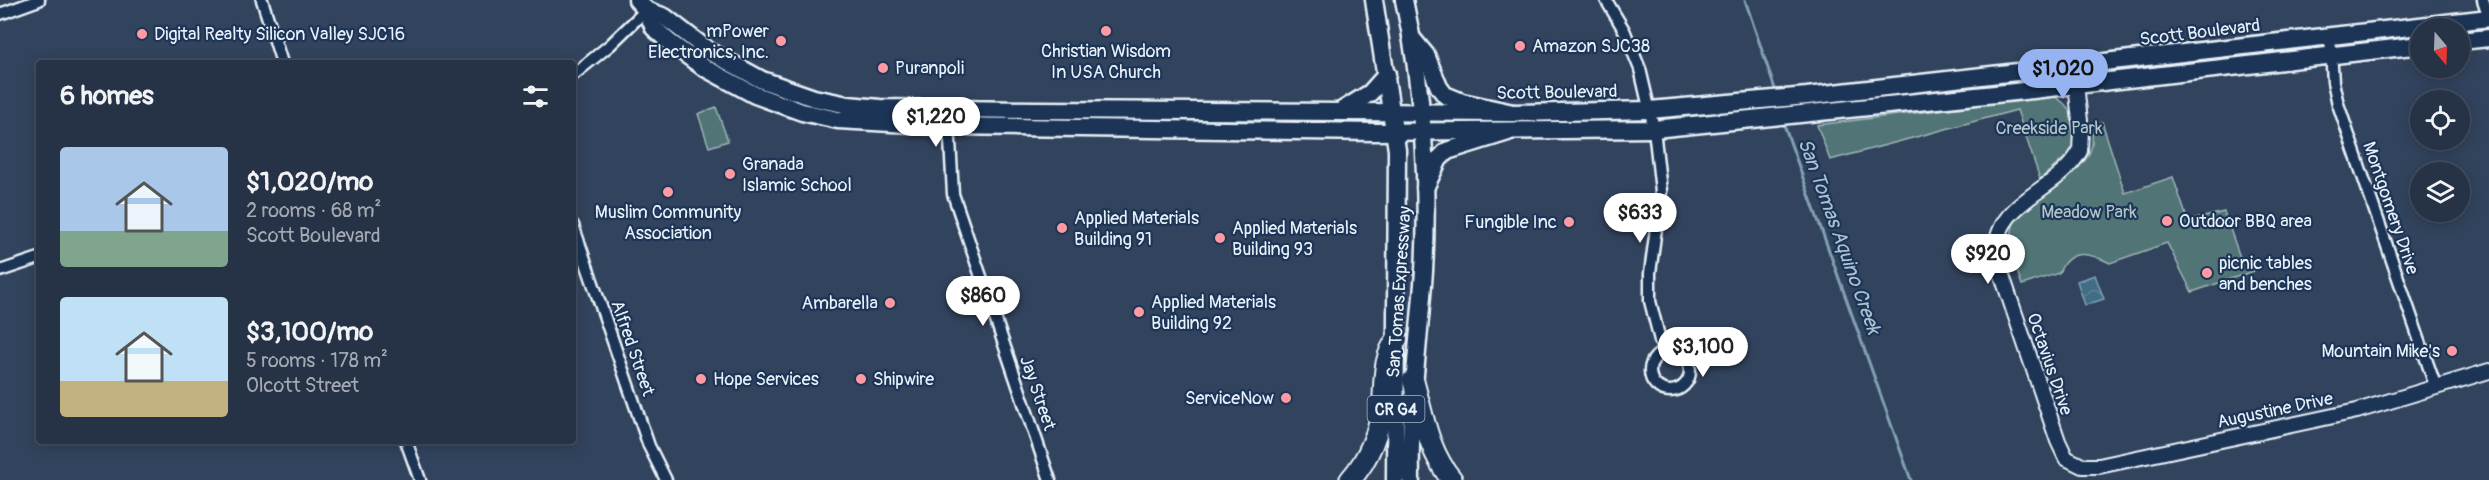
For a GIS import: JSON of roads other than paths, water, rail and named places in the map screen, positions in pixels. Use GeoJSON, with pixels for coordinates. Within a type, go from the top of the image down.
{"type":"FeatureCollection","features":[{"type":"Feature","properties":{"kind":"highway"},"geometry":{"type":"LineString","coordinates":[[1350,480],[1363,464],[1373,444],[1383,406],[1388,351],[1396,339]]}},
{"type":"Feature","properties":{"kind":"highway"},"geometry":{"type":"LineString","coordinates":[[1413,380],[1432,450],[1452,480]]}},
{"type":"Feature","properties":{"kind":"main road","name":"San Tomas Expressway"},"geometry":{"type":"LineString","coordinates":[[1374,0],[1395,131],[1398,180],[1395,480]]}},
{"type":"Feature","properties":{"kind":"main road","name":"San Tomas Expressway"},"geometry":{"type":"LineString","coordinates":[[1404,0],[1411,37],[1425,188],[1424,271],[1413,380],[1411,480]]}},
{"type":"Feature","properties":{"kind":"main road","name":"Scott Boulevard"},"geometry":{"type":"LineString","coordinates":[[641,5],[665,16],[709,51],[732,65],[784,89],[848,105],[940,109],[1513,113],[1650,110],[1807,96],[2489,17]]}},
{"type":"Feature","properties":{"kind":"main road","name":"Scott Boulevard"},"geometry":{"type":"LineString","coordinates":[[641,5],[654,28],[703,67],[746,91],[778,104],[838,120],[945,126],[1421,132],[1654,129],[1810,115],[2410,46]]}},
{"type":"Feature","properties":{"kind":"main road"},"geometry":{"type":"LineString","coordinates":[[1411,37],[1426,55],[1439,87],[1445,95],[1461,102],[1513,113]]}},
{"type":"Feature","properties":{"kind":"main road"},"geometry":{"type":"LineString","coordinates":[[2470,39],[2489,38]]}},
{"type":"Feature","properties":{"kind":"main road"},"geometry":{"type":"LineString","coordinates":[[1341,111],[1370,93],[1387,74]]}},
{"type":"Feature","properties":{"kind":"main road"},"geometry":{"type":"LineString","coordinates":[[1425,188],[1439,159],[1447,151],[1508,132]]}},
{"type":"Feature","properties":{"kind":"street"},"geometry":{"type":"LineString","coordinates":[[0,14],[39,0]]}},
{"type":"Feature","properties":{"kind":"street"},"geometry":{"type":"LineString","coordinates":[[262,0],[281,60]]}},
{"type":"Feature","properties":{"kind":"street"},"geometry":{"type":"LineString","coordinates":[[1606,0],[1624,30],[1640,69],[1654,129],[1661,190],[1650,273],[1650,301],[1663,352]]}},
{"type":"Feature","properties":{"kind":"street"},"geometry":{"type":"LineString","coordinates":[[2483,0],[2489,17]]}},
{"type":"Feature","properties":{"kind":"street"},"geometry":{"type":"LineString","coordinates":[[576,73],[610,45],[641,5]]}},
{"type":"Feature","properties":{"kind":"street","name":"Montgomery Drive"},"geometry":{"type":"LineString","coordinates":[[2330,36],[2333,82],[2338,104],[2436,388]]}},
{"type":"Feature","properties":{"kind":"street","name":"Octavius Drive"},"geometry":{"type":"LineString","coordinates":[[2066,458],[2016,320],[1995,249],[1999,232],[2009,215],[2062,171],[2080,151],[2082,144],[2074,66]]}},
{"type":"Feature","properties":{"kind":"street","name":"Jay Street"},"geometry":{"type":"LineString","coordinates":[[940,109],[950,140],[953,194],[1050,480]]}},
{"type":"Feature","properties":{"kind":"street","name":"Alfred Street"},"geometry":{"type":"LineString","coordinates":[[576,234],[649,446],[666,480]]}},
{"type":"Feature","properties":{"kind":"street"},"geometry":{"type":"LineString","coordinates":[[0,271],[36,259]]}},
{"type":"Feature","properties":{"kind":"street","name":"Augustine Drive"},"geometry":{"type":"LineString","coordinates":[[2066,458],[2082,466],[2099,466],[2332,417],[2489,371]]}},
{"type":"Feature","properties":{"kind":"street"},"geometry":{"type":"LineString","coordinates":[[407,444],[420,480]]}},
{"type":"Feature","properties":{"kind":"water"},"geometry":{"type":"Polygon","coordinates":[[[2095,275],[2104,299],[2085,305],[2077,281],[2095,275]]]}},
{"type":"Feature","properties":{"kind":"waterway","name":"San Tomas Aquino Creek"},"geometry":{"type":"LineString","coordinates":[[1745,0],[1776,92]]}},
{"type":"Feature","properties":{"kind":"waterway","name":"San Tomas Aquino Creek"},"geometry":{"type":"LineString","coordinates":[[1783,122],[1911,480]]}},
{"type":"Feature","properties":{"kind":"place","name":"Christian Wisdom In USA Church"},"geometry":{"type":"Point","coordinates":[1106,31]}},
{"type":"Feature","properties":{"kind":"place","name":"Digital Realty Silicon Valley SJC16"},"geometry":{"type":"Point","coordinates":[142,34]}},
{"type":"Feature","properties":{"kind":"place","name":"mPower Electronics, Inc."},"geometry":{"type":"Point","coordinates":[781,41]}},
{"type":"Feature","properties":{"kind":"place","name":"Amazon SJC38"},"geometry":{"type":"Point","coordinates":[1520,46]}},
{"type":"Feature","properties":{"kind":"place","name":"Puranpoli"},"geometry":{"type":"Point","coordinates":[883,68]}},
{"type":"Feature","properties":{"kind":"place","name":"Granada Islamic School"},"geometry":{"type":"Point","coordinates":[730,174]}},
{"type":"Feature","properties":{"kind":"place","name":"Muslim Community Association"},"geometry":{"type":"Point","coordinates":[668,192]}},
{"type":"Feature","properties":{"kind":"place","name":"Outdoor BBQ area"},"geometry":{"type":"Point","coordinates":[2167,221]}},
{"type":"Feature","properties":{"kind":"place","name":"Fungible Inc"},"geometry":{"type":"Point","coordinates":[1569,222]}},
{"type":"Feature","properties":{"kind":"place","name":"Applied Materials Building 91"},"geometry":{"type":"Point","coordinates":[1062,228]}},
{"type":"Feature","properties":{"kind":"place","name":"Applied Materials Building 93"},"geometry":{"type":"Point","coordinates":[1220,238]}},
{"type":"Feature","properties":{"kind":"place","name":"picnic tables and benches"},"geometry":{"type":"Point","coordinates":[2207,273]}},
{"type":"Feature","properties":{"kind":"place","name":"Ambarella"},"geometry":{"type":"Point","coordinates":[890,303]}},
{"type":"Feature","properties":{"kind":"place","name":"Applied Materials Building 92"},"geometry":{"type":"Point","coordinates":[1139,312]}},
{"type":"Feature","properties":{"kind":"place","name":"Mountain Mike's"},"geometry":{"type":"Point","coordinates":[2452,351]}},
{"type":"Feature","properties":{"kind":"place","name":"Hope Services"},"geometry":{"type":"Point","coordinates":[701,379]}},
{"type":"Feature","properties":{"kind":"place","name":"Shipwire"},"geometry":{"type":"Point","coordinates":[861,379]}},
{"type":"Feature","properties":{"kind":"place","name":"ServiceNow"},"geometry":{"type":"Point","coordinates":[1286,398]}},
{"type":"Feature","properties":{"kind":"park label","name":"Creekside Park"},"geometry":{"type":"Point","coordinates":[2049,128]}},
{"type":"Feature","properties":{"kind":"park label","name":"Meadow Park"},"geometry":{"type":"Point","coordinates":[2089,212]}}]}
